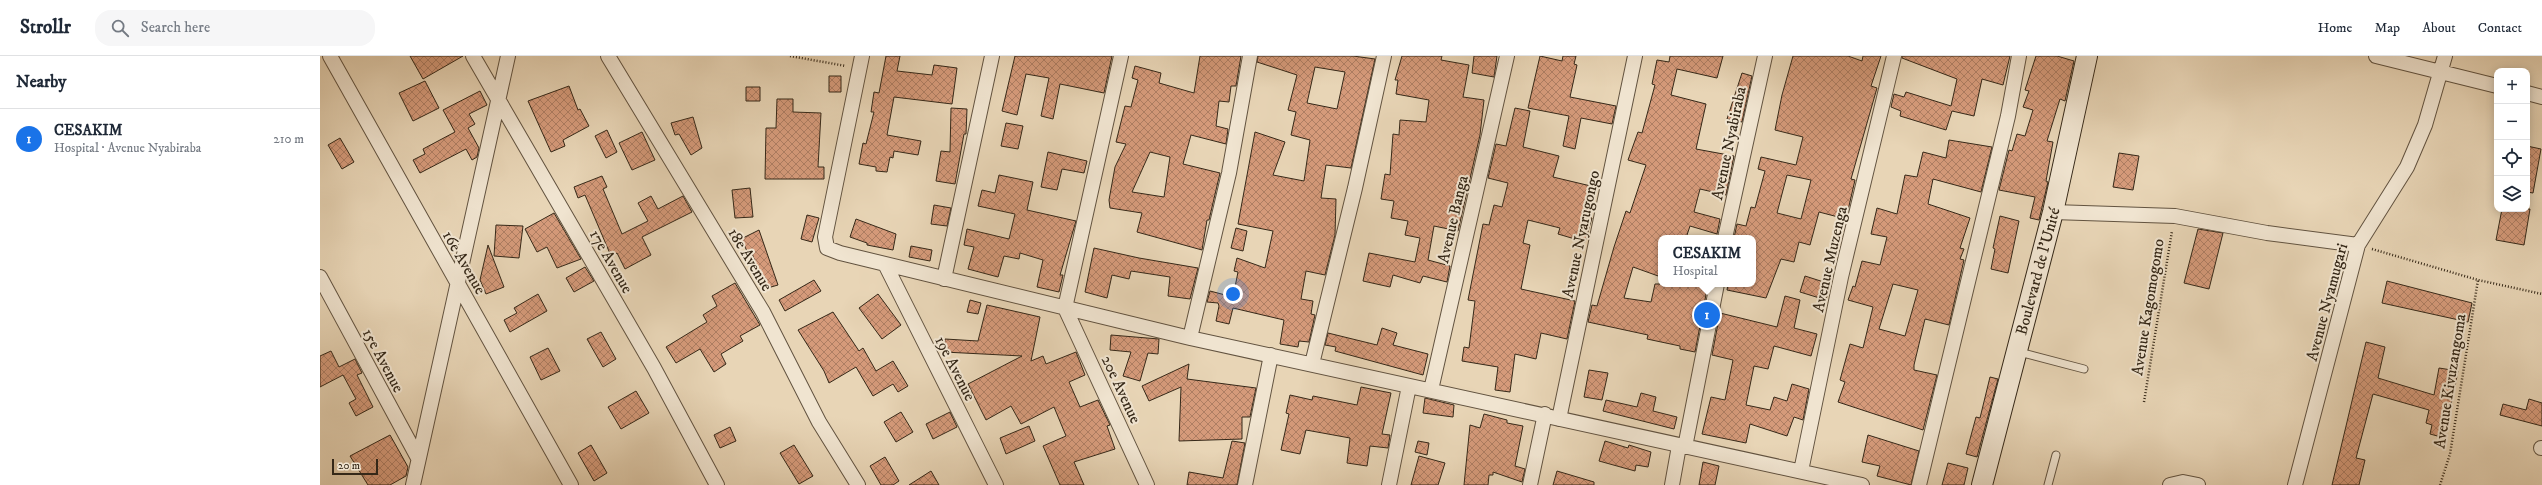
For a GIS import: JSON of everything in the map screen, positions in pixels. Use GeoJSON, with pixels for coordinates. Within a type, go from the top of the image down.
{"type":"FeatureCollection","features":[{"type":"Feature","properties":{"kind":"street","name":"16e Avenue"},"geometry":{"type":"LineString","coordinates":[[330,56],[571,485]]}},
{"type":"Feature","properties":{"kind":"street","name":"17e Avenue"},"geometry":{"type":"LineString","coordinates":[[473,56],[654,368],[717,485]]}},
{"type":"Feature","properties":{"kind":"street"},"geometry":{"type":"LineString","coordinates":[[413,485],[508,56]]}},
{"type":"Feature","properties":{"kind":"street","name":"18e Avenue"},"geometry":{"type":"LineString","coordinates":[[608,56],[763,312],[819,422],[858,485]]}},
{"type":"Feature","properties":{"kind":"street"},"geometry":{"type":"LineString","coordinates":[[944,279],[992,56]]}},
{"type":"Feature","properties":{"kind":"street"},"geometry":{"type":"LineString","coordinates":[[1066,308],[1121,56]]}},
{"type":"Feature","properties":{"kind":"street"},"geometry":{"type":"LineString","coordinates":[[1190,338],[1229,173],[1250,56]]}},
{"type":"Feature","properties":{"kind":"street"},"geometry":{"type":"LineString","coordinates":[[1312,364],[1356,188],[1384,56]]}},
{"type":"Feature","properties":{"kind":"street","name":"Avenue Banga"},"geometry":{"type":"LineString","coordinates":[[1431,390],[1507,56]]}},
{"type":"Feature","properties":{"kind":"street","name":"Avenue Nyarugongo"},"geometry":{"type":"LineString","coordinates":[[1560,419],[1635,56]]}},
{"type":"Feature","properties":{"kind":"street","name":"Avenue Nyabiraba"},"geometry":{"type":"LineString","coordinates":[[1726,235],[1765,56]]}},
{"type":"Feature","properties":{"kind":"street","name":"Avenue Muzenga"},"geometry":{"type":"LineString","coordinates":[[1802,472],[1841,277],[1894,56]]}},
{"type":"Feature","properties":{"kind":"street"},"geometry":{"type":"LineString","coordinates":[[1919,485],[2008,116],[2019,56]]}},
{"type":"Feature","properties":{"kind":"street","name":"Boulevard de l'Unité"},"geometry":{"type":"LineString","coordinates":[[1982,485],[2016,351],[2054,212],[2087,56]]}},
{"type":"Feature","properties":{"kind":"street"},"geometry":{"type":"LineString","coordinates":[[2376,56],[2494,85]]}},
{"type":"Feature","properties":{"kind":"street","name":"Avenue Nyamugari"},"geometry":{"type":"LineString","coordinates":[[2295,485],[2358,245],[2407,167],[2425,125],[2442,72],[2445,56]]}},
{"type":"Feature","properties":{"kind":"street"},"geometry":{"type":"LineString","coordinates":[[861,62],[825,237],[827,248],[886,266],[1190,338],[1545,414],[1560,419],[1802,472],[1818,480],[1862,485]]}},
{"type":"Feature","properties":{"kind":"street"},"geometry":{"type":"LineString","coordinates":[[2530,94],[2542,97]]}},
{"type":"Feature","properties":{"kind":"street"},"geometry":{"type":"LineString","coordinates":[[2054,212],[2175,216],[2267,234],[2358,245]]}},
{"type":"Feature","properties":{"kind":"street","name":"19e Avenue"},"geometry":{"type":"LineString","coordinates":[[886,266],[996,485]]}},
{"type":"Feature","properties":{"kind":"street","name":"15e Avenue"},"geometry":{"type":"LineString","coordinates":[[320,277],[418,458]]}},
{"type":"Feature","properties":{"kind":"street"},"geometry":{"type":"LineString","coordinates":[[1672,485],[1682,446],[1715,287]]}},
{"type":"Feature","properties":{"kind":"street","name":"20e Avenue"},"geometry":{"type":"LineString","coordinates":[[1066,308],[1147,485]]}},
{"type":"Feature","properties":{"kind":"street"},"geometry":{"type":"LineString","coordinates":[[1245,485],[1270,355]]}},
{"type":"Feature","properties":{"kind":"street"},"geometry":{"type":"LineString","coordinates":[[1389,485],[1409,386]]}},
{"type":"Feature","properties":{"kind":"street"},"geometry":{"type":"LineString","coordinates":[[1530,485],[1545,414]]}},
{"type":"Feature","properties":{"kind":"street"},"geometry":{"type":"LineString","coordinates":[[2170,485],[2183,482],[2198,485]]}},
{"type":"Feature","properties":{"kind":"lane"},"geometry":{"type":"LineString","coordinates":[[2016,351],[2084,369]]}},
{"type":"Feature","properties":{"kind":"lane"},"geometry":{"type":"LineString","coordinates":[[2048,485],[2056,455]]}},
{"type":"Feature","properties":{"kind":"path"},"geometry":{"type":"LineString","coordinates":[[790,56],[861,62]]}},
{"type":"Feature","properties":{"kind":"path","name":"Avenue Kagomogomo"},"geometry":{"type":"LineString","coordinates":[[2144,402],[2175,216]]}},
{"type":"Feature","properties":{"kind":"path"},"geometry":{"type":"LineString","coordinates":[[2358,245],[2478,280],[2542,294]]}},
{"type":"Feature","properties":{"kind":"path","name":"Avenue Kivuzangoma"},"geometry":{"type":"LineString","coordinates":[[2440,485],[2450,454],[2478,280]]}},
{"type":"Feature","properties":{"kind":"building"},"geometry":{"type":"Polygon","coordinates":[[[410,56],[463,56],[423,79],[410,56]]]}},
{"type":"Feature","properties":{"kind":"building"},"geometry":{"type":"Polygon","coordinates":[[[886,56],[900,56],[897,71],[932,75],[934,65],[957,68],[952,104],[894,97],[887,135],[921,141],[918,155],[894,151],[893,158],[890,157],[887,172],[876,171],[876,167],[859,164],[863,143],[866,144],[874,112],[871,112],[874,92],[879,93],[886,56]]]}},
{"type":"Feature","properties":{"kind":"building"},"geometry":{"type":"Polygon","coordinates":[[[1015,56],[1112,56],[1104,93],[1060,84],[1053,119],[1041,116],[1049,78],[1026,74],[1017,115],[1002,111],[1015,56]]]}},
{"type":"Feature","properties":{"kind":"building"},"geometry":{"type":"Polygon","coordinates":[[[1200,56],[1241,56],[1236,86],[1231,86],[1229,102],[1219,101],[1216,126],[1228,129],[1226,144],[1191,135],[1183,164],[1220,173],[1209,220],[1207,220],[1202,250],[1137,232],[1142,213],[1110,208],[1109,200],[1115,167],[1126,144],[1116,142],[1125,106],[1131,107],[1138,80],[1132,78],[1135,66],[1161,73],[1159,83],[1194,93],[1200,56]],[[1150,152],[1132,192],[1164,197],[1170,157],[1150,152]]]}},
{"type":"Feature","properties":{"kind":"building"},"geometry":{"type":"Polygon","coordinates":[[[1258,56],[1353,56],[1375,59],[1351,168],[1326,165],[1321,198],[1336,199],[1335,235],[1325,275],[1306,271],[1301,299],[1313,301],[1311,314],[1315,315],[1309,342],[1299,341],[1298,347],[1280,344],[1284,320],[1233,308],[1229,324],[1216,321],[1219,306],[1218,303],[1207,302],[1210,291],[1233,297],[1238,272],[1234,271],[1237,258],[1265,268],[1273,231],[1238,224],[1255,132],[1285,142],[1273,175],[1304,181],[1310,140],[1291,135],[1296,112],[1288,110],[1297,75],[1257,62],[1258,56]],[[1315,67],[1307,103],[1337,109],[1345,72],[1315,67]]]}},
{"type":"Feature","properties":{"kind":"building"},"geometry":{"type":"Polygon","coordinates":[[[1402,56],[1442,56],[1441,60],[1469,65],[1463,97],[1484,100],[1480,135],[1458,231],[1434,226],[1428,260],[1450,266],[1447,282],[1423,276],[1420,283],[1393,275],[1390,287],[1363,281],[1369,253],[1415,262],[1420,238],[1405,235],[1408,221],[1391,218],[1394,201],[1381,199],[1385,174],[1390,175],[1393,134],[1399,135],[1400,120],[1426,122],[1429,100],[1396,94],[1398,80],[1395,80],[1402,56]]]}},
{"type":"Feature","properties":{"kind":"building"},"geometry":{"type":"Polygon","coordinates":[[[1474,56],[1497,56],[1494,77],[1472,73],[1474,56]]]}},
{"type":"Feature","properties":{"kind":"building"},"geometry":{"type":"Polygon","coordinates":[[[1540,56],[1562,61],[1563,56],[1576,56],[1574,64],[1577,65],[1570,97],[1616,106],[1612,124],[1581,118],[1575,149],[1563,146],[1569,116],[1528,108],[1540,56]]]}},
{"type":"Feature","properties":{"kind":"building"},"geometry":{"type":"Polygon","coordinates":[[[1670,56],[1723,56],[1717,78],[1677,69],[1671,95],[1706,104],[1696,149],[1734,156],[1726,195],[1700,189],[1694,212],[1720,219],[1717,234],[1690,226],[1687,235],[1658,235],[1658,276],[1633,267],[1624,298],[1651,302],[1655,284],[1658,284],[1658,287],[1707,287],[1695,352],[1680,349],[1680,346],[1647,339],[1648,335],[1588,322],[1592,305],[1597,306],[1626,211],[1630,213],[1646,165],[1628,160],[1638,132],[1642,133],[1655,85],[1652,84],[1657,60],[1669,62],[1670,56]]]}},
{"type":"Feature","properties":{"kind":"building"},"geometry":{"type":"Polygon","coordinates":[[[1793,56],[1848,56],[1862,61],[1863,56],[1881,56],[1871,86],[1877,88],[1851,179],[1855,180],[1846,219],[1819,212],[1810,245],[1799,242],[1794,262],[1781,259],[1766,298],[1727,290],[1728,287],[1756,287],[1756,235],[1735,235],[1737,224],[1746,226],[1751,207],[1755,208],[1765,171],[1758,169],[1761,157],[1796,165],[1803,137],[1775,130],[1782,95],[1793,56]],[[1787,175],[1777,213],[1801,219],[1811,180],[1787,175]]]}},
{"type":"Feature","properties":{"kind":"building"},"geometry":{"type":"Polygon","coordinates":[[[1902,56],[2010,56],[2003,85],[1982,79],[1974,116],[1952,111],[1946,130],[1900,116],[1901,111],[1891,107],[1894,94],[1904,97],[1906,92],[1951,106],[1957,79],[1902,58],[1902,56]]]}},
{"type":"Feature","properties":{"kind":"building"},"geometry":{"type":"Polygon","coordinates":[[[2036,56],[2057,56],[2074,61],[2065,101],[2060,99],[2047,141],[2053,142],[2046,181],[2048,182],[2039,220],[2030,218],[2035,197],[1999,190],[2009,150],[2012,151],[2017,134],[2025,136],[2033,110],[2023,107],[2029,91],[2025,90],[2036,56]]]}},
{"type":"Feature","properties":{"kind":"building"},"geometry":{"type":"Polygon","coordinates":[[[1742,73],[1752,76],[1742,122],[1727,119],[1742,73]]]}},
{"type":"Feature","properties":{"kind":"building"},"geometry":{"type":"Polygon","coordinates":[[[829,76],[841,76],[841,92],[829,92],[829,76]]]}},
{"type":"Feature","properties":{"kind":"building"},"geometry":{"type":"Polygon","coordinates":[[[425,81],[439,108],[413,121],[399,93],[425,81]]]}},
{"type":"Feature","properties":{"kind":"building"},"geometry":{"type":"Polygon","coordinates":[[[569,86],[578,110],[580,109],[589,126],[563,140],[565,146],[551,152],[528,101],[569,86]]]}},
{"type":"Feature","properties":{"kind":"building"},"geometry":{"type":"Polygon","coordinates":[[[746,87],[760,87],[760,101],[746,101],[746,87]]]}},
{"type":"Feature","properties":{"kind":"building"},"geometry":{"type":"Polygon","coordinates":[[[480,91],[487,105],[469,114],[475,124],[468,128],[479,148],[477,157],[472,160],[466,149],[420,173],[413,160],[425,154],[423,149],[455,132],[443,110],[480,91]]]}},
{"type":"Feature","properties":{"kind":"building"},"geometry":{"type":"Polygon","coordinates":[[[777,99],[793,99],[793,112],[821,113],[818,167],[824,167],[824,179],[765,179],[766,128],[776,128],[777,99]]]}},
{"type":"Feature","properties":{"kind":"building"},"geometry":{"type":"Polygon","coordinates":[[[951,108],[967,109],[966,134],[964,134],[955,184],[936,181],[941,151],[950,152],[951,108]]]}},
{"type":"Feature","properties":{"kind":"building"},"geometry":{"type":"Polygon","coordinates":[[[1515,108],[1530,111],[1523,147],[1559,156],[1553,177],[1595,187],[1588,217],[1592,218],[1585,242],[1558,234],[1560,228],[1528,220],[1523,243],[1530,245],[1521,289],[1575,301],[1567,339],[1541,333],[1536,359],[1515,354],[1510,392],[1495,390],[1498,367],[1462,361],[1464,347],[1469,348],[1475,301],[1468,300],[1483,224],[1489,225],[1494,205],[1502,207],[1508,183],[1488,178],[1496,144],[1506,146],[1515,108]]]}},
{"type":"Feature","properties":{"kind":"building"},"geometry":{"type":"Polygon","coordinates":[[[693,117],[702,148],[691,155],[679,134],[675,135],[671,123],[693,117]]]}},
{"type":"Feature","properties":{"kind":"building"},"geometry":{"type":"Polygon","coordinates":[[[1006,123],[1023,126],[1018,149],[1001,146],[1006,123]]]}},
{"type":"Feature","properties":{"kind":"building"},"geometry":{"type":"Polygon","coordinates":[[[607,130],[617,152],[606,158],[595,136],[607,130]]]}},
{"type":"Feature","properties":{"kind":"building"},"geometry":{"type":"Polygon","coordinates":[[[642,132],[655,160],[632,170],[619,143],[642,132]]]}},
{"type":"Feature","properties":{"kind":"building"},"geometry":{"type":"Polygon","coordinates":[[[340,138],[354,162],[342,169],[328,145],[340,138]]]}},
{"type":"Feature","properties":{"kind":"building"},"geometry":{"type":"Polygon","coordinates":[[[1949,140],[1992,147],[1981,192],[1933,179],[1928,204],[1970,218],[1960,248],[1964,249],[1960,259],[1964,260],[1949,325],[1925,319],[1914,365],[1914,370],[1937,375],[1923,430],[1838,402],[1845,382],[1840,380],[1850,344],[1863,348],[1873,307],[1848,300],[1853,286],[1855,287],[1862,261],[1880,265],[1887,237],[1871,234],[1877,208],[1897,214],[1905,175],[1917,177],[1923,152],[1946,158],[1949,140]],[[1893,284],[1879,329],[1905,336],[1918,290],[1893,284]]]}},
{"type":"Feature","properties":{"kind":"building"},"geometry":{"type":"Polygon","coordinates":[[[2530,147],[2541,149],[2533,193],[2530,192],[2530,147]]]}},
{"type":"Feature","properties":{"kind":"building"},"geometry":{"type":"Polygon","coordinates":[[[1048,152],[1087,161],[1084,173],[1062,169],[1057,190],[1041,187],[1048,152]]]}},
{"type":"Feature","properties":{"kind":"building"},"geometry":{"type":"Polygon","coordinates":[[[2119,153],[2139,156],[2133,190],[2113,187],[2119,153]]]}},
{"type":"Feature","properties":{"kind":"building"},"geometry":{"type":"Polygon","coordinates":[[[999,175],[1033,182],[1027,210],[1076,221],[1060,275],[1063,275],[1059,292],[1037,287],[1043,260],[1020,253],[1019,259],[1004,256],[998,277],[968,269],[974,247],[964,245],[967,229],[1009,239],[1015,214],[978,206],[982,190],[995,193],[999,175]]]}},
{"type":"Feature","properties":{"kind":"building"},"geometry":{"type":"Polygon","coordinates":[[[602,176],[607,187],[603,189],[622,234],[648,221],[638,203],[651,196],[658,209],[683,196],[692,212],[642,237],[651,255],[625,269],[617,253],[611,256],[585,195],[578,198],[574,187],[602,176]]]}},
{"type":"Feature","properties":{"kind":"building"},"geometry":{"type":"Polygon","coordinates":[[[750,188],[753,217],[735,218],[732,190],[750,188]]]}},
{"type":"Feature","properties":{"kind":"building"},"geometry":{"type":"Polygon","coordinates":[[[934,205],[951,208],[947,226],[931,224],[934,205]]]}},
{"type":"Feature","properties":{"kind":"building"},"geometry":{"type":"Polygon","coordinates":[[[2501,212],[2530,212],[2524,245],[2496,240],[2501,212]]]}},
{"type":"Feature","properties":{"kind":"building"},"geometry":{"type":"Polygon","coordinates":[[[554,213],[581,259],[557,268],[547,247],[537,252],[525,229],[554,213]]]}},
{"type":"Feature","properties":{"kind":"building"},"geometry":{"type":"Polygon","coordinates":[[[807,215],[819,218],[812,242],[801,239],[807,215]]]}},
{"type":"Feature","properties":{"kind":"building"},"geometry":{"type":"Polygon","coordinates":[[[2000,216],[2019,221],[2008,273],[1991,269],[1995,249],[1993,248],[2000,216]]]}},
{"type":"Feature","properties":{"kind":"building"},"geometry":{"type":"Polygon","coordinates":[[[856,219],[896,234],[893,250],[867,245],[867,243],[850,237],[856,219]]]}},
{"type":"Feature","properties":{"kind":"building"},"geometry":{"type":"Polygon","coordinates":[[[496,225],[523,226],[519,258],[494,256],[496,225]]]}},
{"type":"Feature","properties":{"kind":"building"},"geometry":{"type":"Polygon","coordinates":[[[1236,228],[1247,231],[1243,251],[1231,248],[1236,228]]]}},
{"type":"Feature","properties":{"kind":"building"},"geometry":{"type":"Polygon","coordinates":[[[2198,229],[2223,233],[2209,289],[2184,283],[2198,229]]]}},
{"type":"Feature","properties":{"kind":"building"},"geometry":{"type":"Polygon","coordinates":[[[759,230],[778,285],[764,289],[752,253],[749,255],[741,239],[759,230]]]}},
{"type":"Feature","properties":{"kind":"building"},"geometry":{"type":"Polygon","coordinates":[[[488,245],[504,287],[486,294],[480,280],[488,245]]]}},
{"type":"Feature","properties":{"kind":"building"},"geometry":{"type":"Polygon","coordinates":[[[911,246],[932,250],[930,261],[909,257],[911,246]]]}},
{"type":"Feature","properties":{"kind":"building"},"geometry":{"type":"Polygon","coordinates":[[[1094,248],[1139,258],[1198,268],[1190,299],[1168,296],[1170,277],[1131,271],[1129,279],[1112,275],[1107,298],[1085,292],[1094,248]]]}},
{"type":"Feature","properties":{"kind":"building"},"geometry":{"type":"Polygon","coordinates":[[[585,267],[594,281],[574,292],[566,278],[585,267]]]}},
{"type":"Feature","properties":{"kind":"building"},"geometry":{"type":"Polygon","coordinates":[[[1805,276],[1830,284],[1826,300],[1800,292],[1805,276]]]}},
{"type":"Feature","properties":{"kind":"building"},"geometry":{"type":"Polygon","coordinates":[[[814,280],[821,291],[785,311],[779,300],[814,280]]]}},
{"type":"Feature","properties":{"kind":"building"},"geometry":{"type":"Polygon","coordinates":[[[2387,281],[2472,303],[2468,322],[2382,303],[2387,281]]]}},
{"type":"Feature","properties":{"kind":"building"},"geometry":{"type":"Polygon","coordinates":[[[735,283],[760,325],[740,336],[743,341],[721,354],[726,364],[714,372],[700,349],[676,363],[666,347],[707,322],[703,315],[717,306],[712,296],[735,283]]]}},
{"type":"Feature","properties":{"kind":"building"},"geometry":{"type":"Polygon","coordinates":[[[538,294],[547,311],[510,332],[504,320],[517,313],[514,308],[538,294]]]}},
{"type":"Feature","properties":{"kind":"building"},"geometry":{"type":"Polygon","coordinates":[[[878,294],[901,325],[882,339],[859,308],[878,294]]]}},
{"type":"Feature","properties":{"kind":"building"},"geometry":{"type":"Polygon","coordinates":[[[1785,296],[1800,300],[1794,328],[1817,334],[1811,356],[1774,346],[1768,369],[1754,366],[1746,405],[1770,410],[1774,397],[1787,401],[1792,384],[1809,389],[1803,420],[1794,417],[1787,436],[1750,424],[1746,443],[1702,434],[1711,397],[1725,400],[1733,360],[1712,355],[1720,313],[1777,327],[1785,296]]]}},
{"type":"Feature","properties":{"kind":"building"},"geometry":{"type":"Polygon","coordinates":[[[970,300],[981,303],[978,314],[967,312],[970,300]]]}},
{"type":"Feature","properties":{"kind":"building"},"geometry":{"type":"Polygon","coordinates":[[[987,305],[1040,317],[1031,361],[1043,356],[1046,364],[1076,352],[1085,375],[1069,382],[1080,407],[1098,400],[1110,425],[1107,426],[1115,449],[1074,462],[1084,485],[1060,485],[1043,446],[1066,436],[1054,407],[1021,424],[1011,406],[986,420],[968,384],[1022,356],[944,352],[945,339],[978,341],[987,305]]]}},
{"type":"Feature","properties":{"kind":"building"},"geometry":{"type":"Polygon","coordinates":[[[833,312],[859,351],[863,348],[876,371],[893,361],[908,386],[898,392],[893,384],[873,396],[856,367],[829,383],[824,371],[798,330],[833,312]]]}},
{"type":"Feature","properties":{"kind":"building"},"geometry":{"type":"Polygon","coordinates":[[[1382,328],[1397,333],[1393,345],[1428,354],[1423,375],[1335,351],[1336,347],[1325,345],[1328,333],[1377,345],[1382,328]]]}},
{"type":"Feature","properties":{"kind":"building"},"geometry":{"type":"Polygon","coordinates":[[[601,332],[616,359],[603,367],[587,339],[601,332]]]}},
{"type":"Feature","properties":{"kind":"building"},"geometry":{"type":"Polygon","coordinates":[[[1111,335],[1159,339],[1158,354],[1148,353],[1140,381],[1123,376],[1131,352],[1110,350],[1111,335]]]}},
{"type":"Feature","properties":{"kind":"building"},"geometry":{"type":"Polygon","coordinates":[[[2366,342],[2385,347],[2378,378],[2434,395],[2439,368],[2458,371],[2453,397],[2441,437],[2430,434],[2432,425],[2426,423],[2429,410],[2373,394],[2356,458],[2365,460],[2359,485],[2332,485],[2366,342]]]}},
{"type":"Feature","properties":{"kind":"building"},"geometry":{"type":"Polygon","coordinates":[[[548,348],[560,371],[541,380],[530,357],[548,348]]]}},
{"type":"Feature","properties":{"kind":"building"},"geometry":{"type":"Polygon","coordinates":[[[331,351],[339,367],[355,359],[362,373],[357,375],[373,407],[356,416],[349,403],[356,399],[343,375],[320,387],[320,356],[331,351]]]}},
{"type":"Feature","properties":{"kind":"building"},"geometry":{"type":"Polygon","coordinates":[[[1189,364],[1187,379],[1256,388],[1250,417],[1242,417],[1242,439],[1179,441],[1181,387],[1149,401],[1142,386],[1189,364]]]}},
{"type":"Feature","properties":{"kind":"building"},"geometry":{"type":"Polygon","coordinates":[[[1589,370],[1608,373],[1602,400],[1584,397],[1589,370]]]}},
{"type":"Feature","properties":{"kind":"building"},"geometry":{"type":"Polygon","coordinates":[[[1990,377],[1998,379],[1977,457],[1966,454],[1976,417],[1980,418],[1990,377]]]}},
{"type":"Feature","properties":{"kind":"building"},"geometry":{"type":"Polygon","coordinates":[[[1361,387],[1391,393],[1382,434],[1390,435],[1388,448],[1370,446],[1367,466],[1347,463],[1350,438],[1306,430],[1300,454],[1281,450],[1289,414],[1286,413],[1290,395],[1312,400],[1313,396],[1357,405],[1361,387]]]}},
{"type":"Feature","properties":{"kind":"building"},"geometry":{"type":"Polygon","coordinates":[[[636,391],[649,413],[621,429],[608,407],[636,391]]]}},
{"type":"Feature","properties":{"kind":"building"},"geometry":{"type":"Polygon","coordinates":[[[1641,393],[1656,397],[1653,411],[1677,417],[1674,429],[1603,411],[1606,400],[1637,407],[1641,393]]]}},
{"type":"Feature","properties":{"kind":"building"},"geometry":{"type":"Polygon","coordinates":[[[1425,398],[1454,405],[1453,417],[1423,413],[1425,398]]]}},
{"type":"Feature","properties":{"kind":"building"},"geometry":{"type":"Polygon","coordinates":[[[2529,399],[2542,403],[2542,426],[2500,415],[2503,404],[2526,410],[2529,399]]]}},
{"type":"Feature","properties":{"kind":"building"},"geometry":{"type":"Polygon","coordinates":[[[901,412],[913,432],[896,442],[884,422],[901,412]]]}},
{"type":"Feature","properties":{"kind":"building"},"geometry":{"type":"Polygon","coordinates":[[[950,412],[957,427],[933,439],[926,424],[950,412]]]}},
{"type":"Feature","properties":{"kind":"building"},"geometry":{"type":"Polygon","coordinates":[[[1484,414],[1507,420],[1507,423],[1523,426],[1515,466],[1525,469],[1522,482],[1493,472],[1493,475],[1489,475],[1488,485],[1464,485],[1470,425],[1480,428],[1484,414]]]}},
{"type":"Feature","properties":{"kind":"building"},"geometry":{"type":"Polygon","coordinates":[[[1029,426],[1035,441],[1006,454],[1000,438],[1029,426]]]}},
{"type":"Feature","properties":{"kind":"building"},"geometry":{"type":"Polygon","coordinates":[[[730,427],[736,441],[720,448],[714,435],[730,427]]]}},
{"type":"Feature","properties":{"kind":"building"},"geometry":{"type":"Polygon","coordinates":[[[390,435],[408,467],[406,476],[390,485],[368,485],[350,456],[390,435]]]}},
{"type":"Feature","properties":{"kind":"building"},"geometry":{"type":"Polygon","coordinates":[[[1868,435],[1919,451],[1911,485],[1877,476],[1880,466],[1862,462],[1868,435]]]}},
{"type":"Feature","properties":{"kind":"building"},"geometry":{"type":"Polygon","coordinates":[[[1232,441],[1245,443],[1237,485],[1187,485],[1189,472],[1223,478],[1232,441]]]}},
{"type":"Feature","properties":{"kind":"building"},"geometry":{"type":"Polygon","coordinates":[[[1418,441],[1429,443],[1427,455],[1415,452],[1418,441]]]}},
{"type":"Feature","properties":{"kind":"building"},"geometry":{"type":"Polygon","coordinates":[[[1605,441],[1628,448],[1629,445],[1651,452],[1648,467],[1636,465],[1635,471],[1599,461],[1605,441]]]}},
{"type":"Feature","properties":{"kind":"building"},"geometry":{"type":"Polygon","coordinates":[[[591,445],[607,473],[594,481],[578,453],[591,445]]]}},
{"type":"Feature","properties":{"kind":"building"},"geometry":{"type":"Polygon","coordinates":[[[794,445],[813,476],[799,484],[780,453],[794,445]]]}},
{"type":"Feature","properties":{"kind":"building"},"geometry":{"type":"Polygon","coordinates":[[[1419,456],[1445,463],[1438,485],[1411,485],[1419,456]]]}},
{"type":"Feature","properties":{"kind":"building"},"geometry":{"type":"Polygon","coordinates":[[[885,457],[899,481],[893,485],[881,485],[870,466],[885,457]]]}},
{"type":"Feature","properties":{"kind":"building"},"geometry":{"type":"Polygon","coordinates":[[[1703,462],[1719,466],[1715,485],[1699,485],[1703,462]]]}},
{"type":"Feature","properties":{"kind":"building"},"geometry":{"type":"Polygon","coordinates":[[[1948,463],[1968,468],[1964,485],[1942,485],[1948,463]]]}},
{"type":"Feature","properties":{"kind":"building"},"geometry":{"type":"Polygon","coordinates":[[[931,471],[939,485],[909,485],[931,471]]]}},
{"type":"Feature","properties":{"kind":"building"},"geometry":{"type":"Polygon","coordinates":[[[1557,471],[1594,482],[1594,485],[1553,485],[1557,471]]]}},
{"type":"Feature","properties":{"kind":"place","name":"CESAKIM"},"geometry":{"type":"Point","coordinates":[1707,315]}}]}
